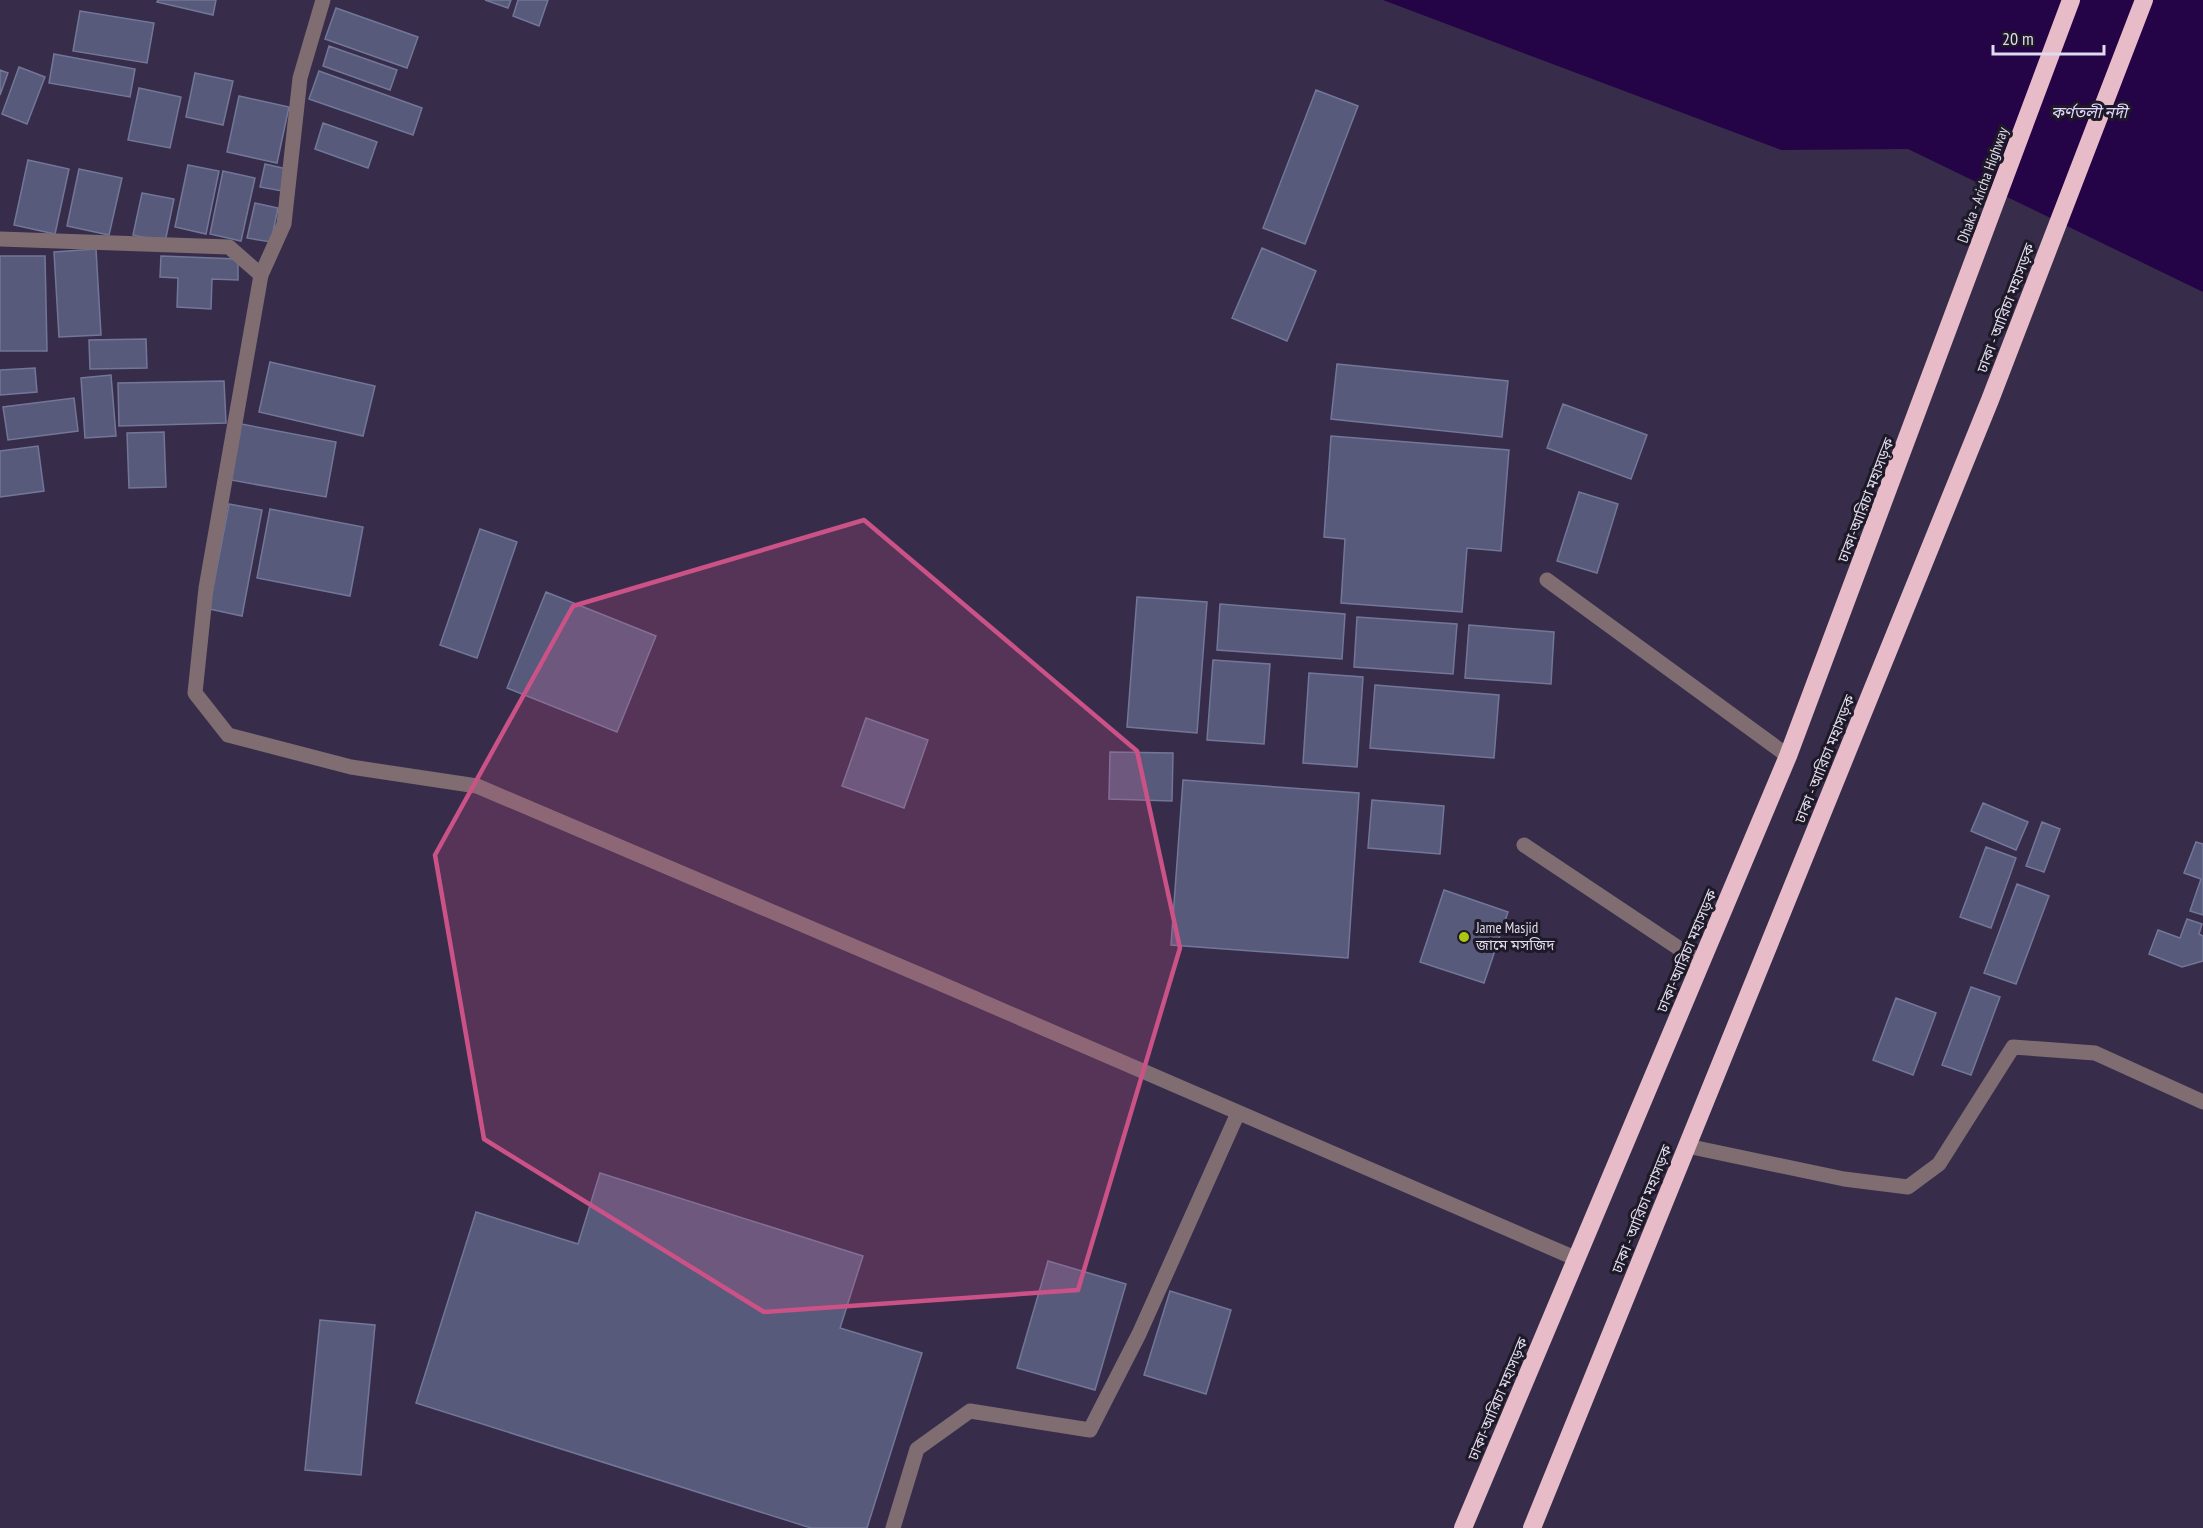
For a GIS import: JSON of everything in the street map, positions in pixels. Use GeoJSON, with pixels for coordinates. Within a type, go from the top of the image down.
{"type":"FeatureCollection","features":[{"type":"Feature","properties":{"kind":"highway","name":"Dhaka - Aricha Highway"},"geometry":{"type":"LineString","coordinates":[[1929,383],[2071,0]]}},
{"type":"Feature","properties":{"kind":"highway","name":"ঢাকা - আরিচা মহাসড়ক"},"geometry":{"type":"LineString","coordinates":[[1532,1528],[1990,400],[2144,0]]}},
{"type":"Feature","properties":{"kind":"highway","name":"ঢাকা-আরিচা মহাসড়ক"},"geometry":{"type":"LineString","coordinates":[[1463,1528],[1788,756],[1929,383]]}},
{"type":"Feature","properties":{"kind":"street"},"geometry":{"type":"LineString","coordinates":[[323,0],[300,78],[284,224],[261,275],[206,588],[195,693],[228,735],[351,766],[477,786],[1576,1259]]}},
{"type":"Feature","properties":{"kind":"street"},"geometry":{"type":"LineString","coordinates":[[0,239],[230,247],[261,275]]}},
{"type":"Feature","properties":{"kind":"street"},"geometry":{"type":"LineString","coordinates":[[1547,580],[1788,756]]}},
{"type":"Feature","properties":{"kind":"street"},"geometry":{"type":"LineString","coordinates":[[1524,845],[1701,963]]}},
{"type":"Feature","properties":{"kind":"street"},"geometry":{"type":"LineString","coordinates":[[1687,1146],[1844,1179],[1908,1187],[1939,1164],[2013,1047],[2095,1053],[2203,1102]]}},
{"type":"Feature","properties":{"kind":"street"},"geometry":{"type":"LineString","coordinates":[[893,1528],[917,1449],[970,1411],[1090,1430],[1139,1334],[1239,1113]]}},
{"type":"Feature","properties":{"kind":"highlighted area"},"geometry":{"type":"Polygon","coordinates":[[[864,520],[1137,751],[1180,948],[1078,1290],[764,1312],[484,1139],[435,855],[573,606],[864,520]]]}},
{"type":"Feature","properties":{"kind":"water","name":"কর্ণতলী নদী"},"geometry":{"type":"Polygon","coordinates":[[[1383,0],[2203,0],[2203,292],[1908,149],[1781,150],[1383,0]]]}},
{"type":"Feature","properties":{"kind":"building"},"geometry":{"type":"Polygon","coordinates":[[[158,0],[216,0],[213,15],[157,2],[158,0]]]}},
{"type":"Feature","properties":{"kind":"building"},"geometry":{"type":"Polygon","coordinates":[[[485,0],[511,0],[508,8],[485,0]]]}},
{"type":"Feature","properties":{"kind":"building"},"geometry":{"type":"Polygon","coordinates":[[[518,0],[548,0],[539,26],[513,16],[518,0]]]}},
{"type":"Feature","properties":{"kind":"building"},"geometry":{"type":"Polygon","coordinates":[[[336,8],[418,37],[407,68],[325,39],[336,8]]]}},
{"type":"Feature","properties":{"kind":"building"},"geometry":{"type":"Polygon","coordinates":[[[80,11],[154,23],[147,63],[73,51],[80,11]]]}},
{"type":"Feature","properties":{"kind":"building"},"geometry":{"type":"Polygon","coordinates":[[[329,46],[397,70],[390,90],[323,66],[329,46]]]}},
{"type":"Feature","properties":{"kind":"building"},"geometry":{"type":"Polygon","coordinates":[[[54,54],[135,69],[130,97],[49,83],[54,54]]]}},
{"type":"Feature","properties":{"kind":"building"},"geometry":{"type":"Polygon","coordinates":[[[19,67],[45,77],[27,124],[2,114],[19,67]]]}},
{"type":"Feature","properties":{"kind":"building"},"geometry":{"type":"Polygon","coordinates":[[[0,70],[8,73],[0,95],[0,70]]]}},
{"type":"Feature","properties":{"kind":"building"},"geometry":{"type":"Polygon","coordinates":[[[319,71],[422,108],[413,135],[309,99],[319,71]]]}},
{"type":"Feature","properties":{"kind":"building"},"geometry":{"type":"Polygon","coordinates":[[[195,73],[233,81],[223,125],[186,117],[195,73]]]}},
{"type":"Feature","properties":{"kind":"building"},"geometry":{"type":"Polygon","coordinates":[[[139,88],[181,97],[170,148],[128,140],[139,88]]]}},
{"type":"Feature","properties":{"kind":"building"},"geometry":{"type":"Polygon","coordinates":[[[1316,90],[1358,106],[1305,244],[1263,228],[1316,90]]]}},
{"type":"Feature","properties":{"kind":"building"},"geometry":{"type":"Polygon","coordinates":[[[239,96],[289,107],[277,163],[227,152],[239,96]]]}},
{"type":"Feature","properties":{"kind":"building"},"geometry":{"type":"Polygon","coordinates":[[[323,123],[377,142],[368,168],[315,149],[323,123]]]}},
{"type":"Feature","properties":{"kind":"building"},"geometry":{"type":"Polygon","coordinates":[[[28,160],[69,169],[55,234],[14,225],[28,160]]]}},
{"type":"Feature","properties":{"kind":"building"},"geometry":{"type":"Polygon","coordinates":[[[265,164],[287,169],[282,191],[260,187],[265,164]]]}},
{"type":"Feature","properties":{"kind":"building"},"geometry":{"type":"Polygon","coordinates":[[[188,165],[219,171],[206,234],[175,227],[188,165]]]}},
{"type":"Feature","properties":{"kind":"building"},"geometry":{"type":"Polygon","coordinates":[[[79,169],[122,178],[109,235],[67,226],[79,169]]]}},
{"type":"Feature","properties":{"kind":"building"},"geometry":{"type":"Polygon","coordinates":[[[223,171],[255,178],[241,241],[210,234],[223,171]]]}},
{"type":"Feature","properties":{"kind":"building"},"geometry":{"type":"Polygon","coordinates":[[[142,193],[174,199],[165,242],[133,235],[142,193]]]}},
{"type":"Feature","properties":{"kind":"building"},"geometry":{"type":"Polygon","coordinates":[[[255,203],[278,208],[271,242],[247,238],[255,203]]]}},
{"type":"Feature","properties":{"kind":"building"},"geometry":{"type":"Polygon","coordinates":[[[1262,248],[1316,271],[1287,341],[1232,318],[1262,248]]]}},
{"type":"Feature","properties":{"kind":"building"},"geometry":{"type":"Polygon","coordinates":[[[96,249],[101,335],[59,337],[54,252],[96,249]]]}},
{"type":"Feature","properties":{"kind":"building"},"geometry":{"type":"Polygon","coordinates":[[[0,256],[45,256],[47,351],[0,351],[0,256]]]}},
{"type":"Feature","properties":{"kind":"building"},"geometry":{"type":"Polygon","coordinates":[[[161,256],[238,259],[238,280],[212,279],[211,309],[177,307],[178,278],[160,277],[161,256]]]}},
{"type":"Feature","properties":{"kind":"building"},"geometry":{"type":"Polygon","coordinates":[[[146,339],[147,368],[90,369],[89,340],[146,339]]]}},
{"type":"Feature","properties":{"kind":"building"},"geometry":{"type":"Polygon","coordinates":[[[270,362],[375,386],[363,436],[259,412],[270,362]]]}},
{"type":"Feature","properties":{"kind":"building"},"geometry":{"type":"Polygon","coordinates":[[[1337,364],[1508,381],[1502,437],[1331,419],[1337,364]]]}},
{"type":"Feature","properties":{"kind":"building"},"geometry":{"type":"Polygon","coordinates":[[[35,368],[37,392],[0,395],[0,370],[35,368]]]}},
{"type":"Feature","properties":{"kind":"building"},"geometry":{"type":"Polygon","coordinates":[[[111,375],[116,436],[85,438],[81,378],[111,375]]]}},
{"type":"Feature","properties":{"kind":"building"},"geometry":{"type":"Polygon","coordinates":[[[224,381],[226,423],[119,426],[118,383],[224,381]]]}},
{"type":"Feature","properties":{"kind":"building"},"geometry":{"type":"Polygon","coordinates":[[[74,398],[78,431],[8,440],[3,407],[74,398]]]}},
{"type":"Feature","properties":{"kind":"building"},"geometry":{"type":"Polygon","coordinates":[[[1563,404],[1647,435],[1631,479],[1547,448],[1563,404]]]}},
{"type":"Feature","properties":{"kind":"building"},"geometry":{"type":"Polygon","coordinates":[[[241,424],[336,442],[326,497],[231,480],[241,424]]]}},
{"type":"Feature","properties":{"kind":"building"},"geometry":{"type":"Polygon","coordinates":[[[164,432],[166,487],[129,488],[127,433],[164,432]]]}},
{"type":"Feature","properties":{"kind":"building"},"geometry":{"type":"Polygon","coordinates":[[[1331,436],[1509,450],[1501,551],[1467,548],[1462,612],[1341,603],[1345,539],[1324,537],[1331,436]]]}},
{"type":"Feature","properties":{"kind":"building"},"geometry":{"type":"Polygon","coordinates":[[[38,446],[44,491],[0,497],[0,451],[38,446]]]}},
{"type":"Feature","properties":{"kind":"building"},"geometry":{"type":"Polygon","coordinates":[[[1579,492],[1618,504],[1597,573],[1557,561],[1579,492]]]}},
{"type":"Feature","properties":{"kind":"building"},"geometry":{"type":"Polygon","coordinates":[[[229,504],[262,510],[242,616],[209,609],[229,504]]]}},
{"type":"Feature","properties":{"kind":"building"},"geometry":{"type":"Polygon","coordinates":[[[270,509],[363,527],[350,596],[257,578],[270,509]]]}},
{"type":"Feature","properties":{"kind":"building"},"geometry":{"type":"Polygon","coordinates":[[[480,529],[517,542],[477,658],[440,645],[480,529]]]}},
{"type":"Feature","properties":{"kind":"building"},"geometry":{"type":"Polygon","coordinates":[[[546,592],[656,636],[617,732],[507,688],[546,592]]]}},
{"type":"Feature","properties":{"kind":"building"},"geometry":{"type":"Polygon","coordinates":[[[1137,597],[1207,602],[1197,733],[1127,727],[1137,597]]]}},
{"type":"Feature","properties":{"kind":"building"},"geometry":{"type":"Polygon","coordinates":[[[1220,604],[1345,614],[1342,659],[1217,650],[1220,604]]]}},
{"type":"Feature","properties":{"kind":"building"},"geometry":{"type":"Polygon","coordinates":[[[1357,617],[1457,624],[1453,674],[1354,667],[1357,617]]]}},
{"type":"Feature","properties":{"kind":"building"},"geometry":{"type":"Polygon","coordinates":[[[1469,625],[1554,632],[1551,684],[1465,678],[1469,625]]]}},
{"type":"Feature","properties":{"kind":"building"},"geometry":{"type":"Polygon","coordinates":[[[1213,660],[1270,664],[1264,744],[1207,740],[1213,660]]]}},
{"type":"Feature","properties":{"kind":"building"},"geometry":{"type":"Polygon","coordinates":[[[1309,673],[1363,677],[1357,767],[1303,763],[1309,673]]]}},
{"type":"Feature","properties":{"kind":"building"},"geometry":{"type":"Polygon","coordinates":[[[1375,685],[1499,695],[1494,758],[1370,748],[1375,685]]]}},
{"type":"Feature","properties":{"kind":"building"},"geometry":{"type":"Polygon","coordinates":[[[866,718],[928,740],[904,808],[842,786],[866,718]]]}},
{"type":"Feature","properties":{"kind":"building"},"geometry":{"type":"Polygon","coordinates":[[[1110,752],[1173,753],[1172,801],[1109,799],[1110,752]]]}},
{"type":"Feature","properties":{"kind":"building"},"geometry":{"type":"Polygon","coordinates":[[[1183,780],[1359,793],[1348,958],[1171,945],[1183,780]]]}},
{"type":"Feature","properties":{"kind":"building"},"geometry":{"type":"Polygon","coordinates":[[[1372,800],[1444,806],[1440,854],[1368,848],[1372,800]]]}},
{"type":"Feature","properties":{"kind":"building"},"geometry":{"type":"Polygon","coordinates":[[[1983,803],[2028,822],[2016,850],[1971,831],[1983,803]]]}},
{"type":"Feature","properties":{"kind":"building"},"geometry":{"type":"Polygon","coordinates":[[[2042,822],[2060,829],[2044,872],[2026,866],[2042,822]]]}},
{"type":"Feature","properties":{"kind":"building"},"geometry":{"type":"Polygon","coordinates":[[[2196,842],[2203,844],[2203,915],[2190,911],[2201,879],[2184,873],[2196,842]]]}},
{"type":"Feature","properties":{"kind":"building"},"geometry":{"type":"Polygon","coordinates":[[[1986,847],[2016,858],[1991,928],[1960,917],[1986,847]]]}},
{"type":"Feature","properties":{"kind":"building"},"geometry":{"type":"Polygon","coordinates":[[[2017,884],[2049,896],[2016,984],[1984,973],[2017,884]]]}},
{"type":"Feature","properties":{"kind":"building","name":"Jame Masjid জামে মসজিদ"},"geometry":{"type":"Polygon","coordinates":[[[1444,890],[1508,912],[1484,983],[1420,962],[1444,890]]]}},
{"type":"Feature","properties":{"kind":"building"},"geometry":{"type":"Polygon","coordinates":[[[2187,919],[2202,924],[2199,934],[2203,936],[2203,961],[2182,967],[2149,954],[2158,930],[2180,938],[2187,919]]]}},
{"type":"Feature","properties":{"kind":"building"},"geometry":{"type":"Polygon","coordinates":[[[1971,987],[2000,997],[1971,1075],[1942,1065],[1971,987]]]}},
{"type":"Feature","properties":{"kind":"building"},"geometry":{"type":"Polygon","coordinates":[[[1896,998],[1936,1013],[1913,1075],[1873,1060],[1896,998]]]}},
{"type":"Feature","properties":{"kind":"building"},"geometry":{"type":"Polygon","coordinates":[[[600,1173],[863,1256],[840,1328],[922,1353],[867,1528],[811,1528],[416,1403],[476,1212],[578,1244],[600,1173]]]}},
{"type":"Feature","properties":{"kind":"building"},"geometry":{"type":"Polygon","coordinates":[[[1048,1261],[1126,1284],[1095,1390],[1017,1368],[1048,1261]]]}},
{"type":"Feature","properties":{"kind":"building"},"geometry":{"type":"Polygon","coordinates":[[[1170,1291],[1231,1310],[1206,1394],[1144,1375],[1170,1291]]]}},
{"type":"Feature","properties":{"kind":"building"},"geometry":{"type":"Polygon","coordinates":[[[320,1320],[375,1325],[361,1475],[305,1470],[320,1320]]]}},
{"type":"Feature","properties":{"kind":"place","name":"Jame Masjid জামে মসজিদ"},"geometry":{"type":"Point","coordinates":[1464,937]}}]}
